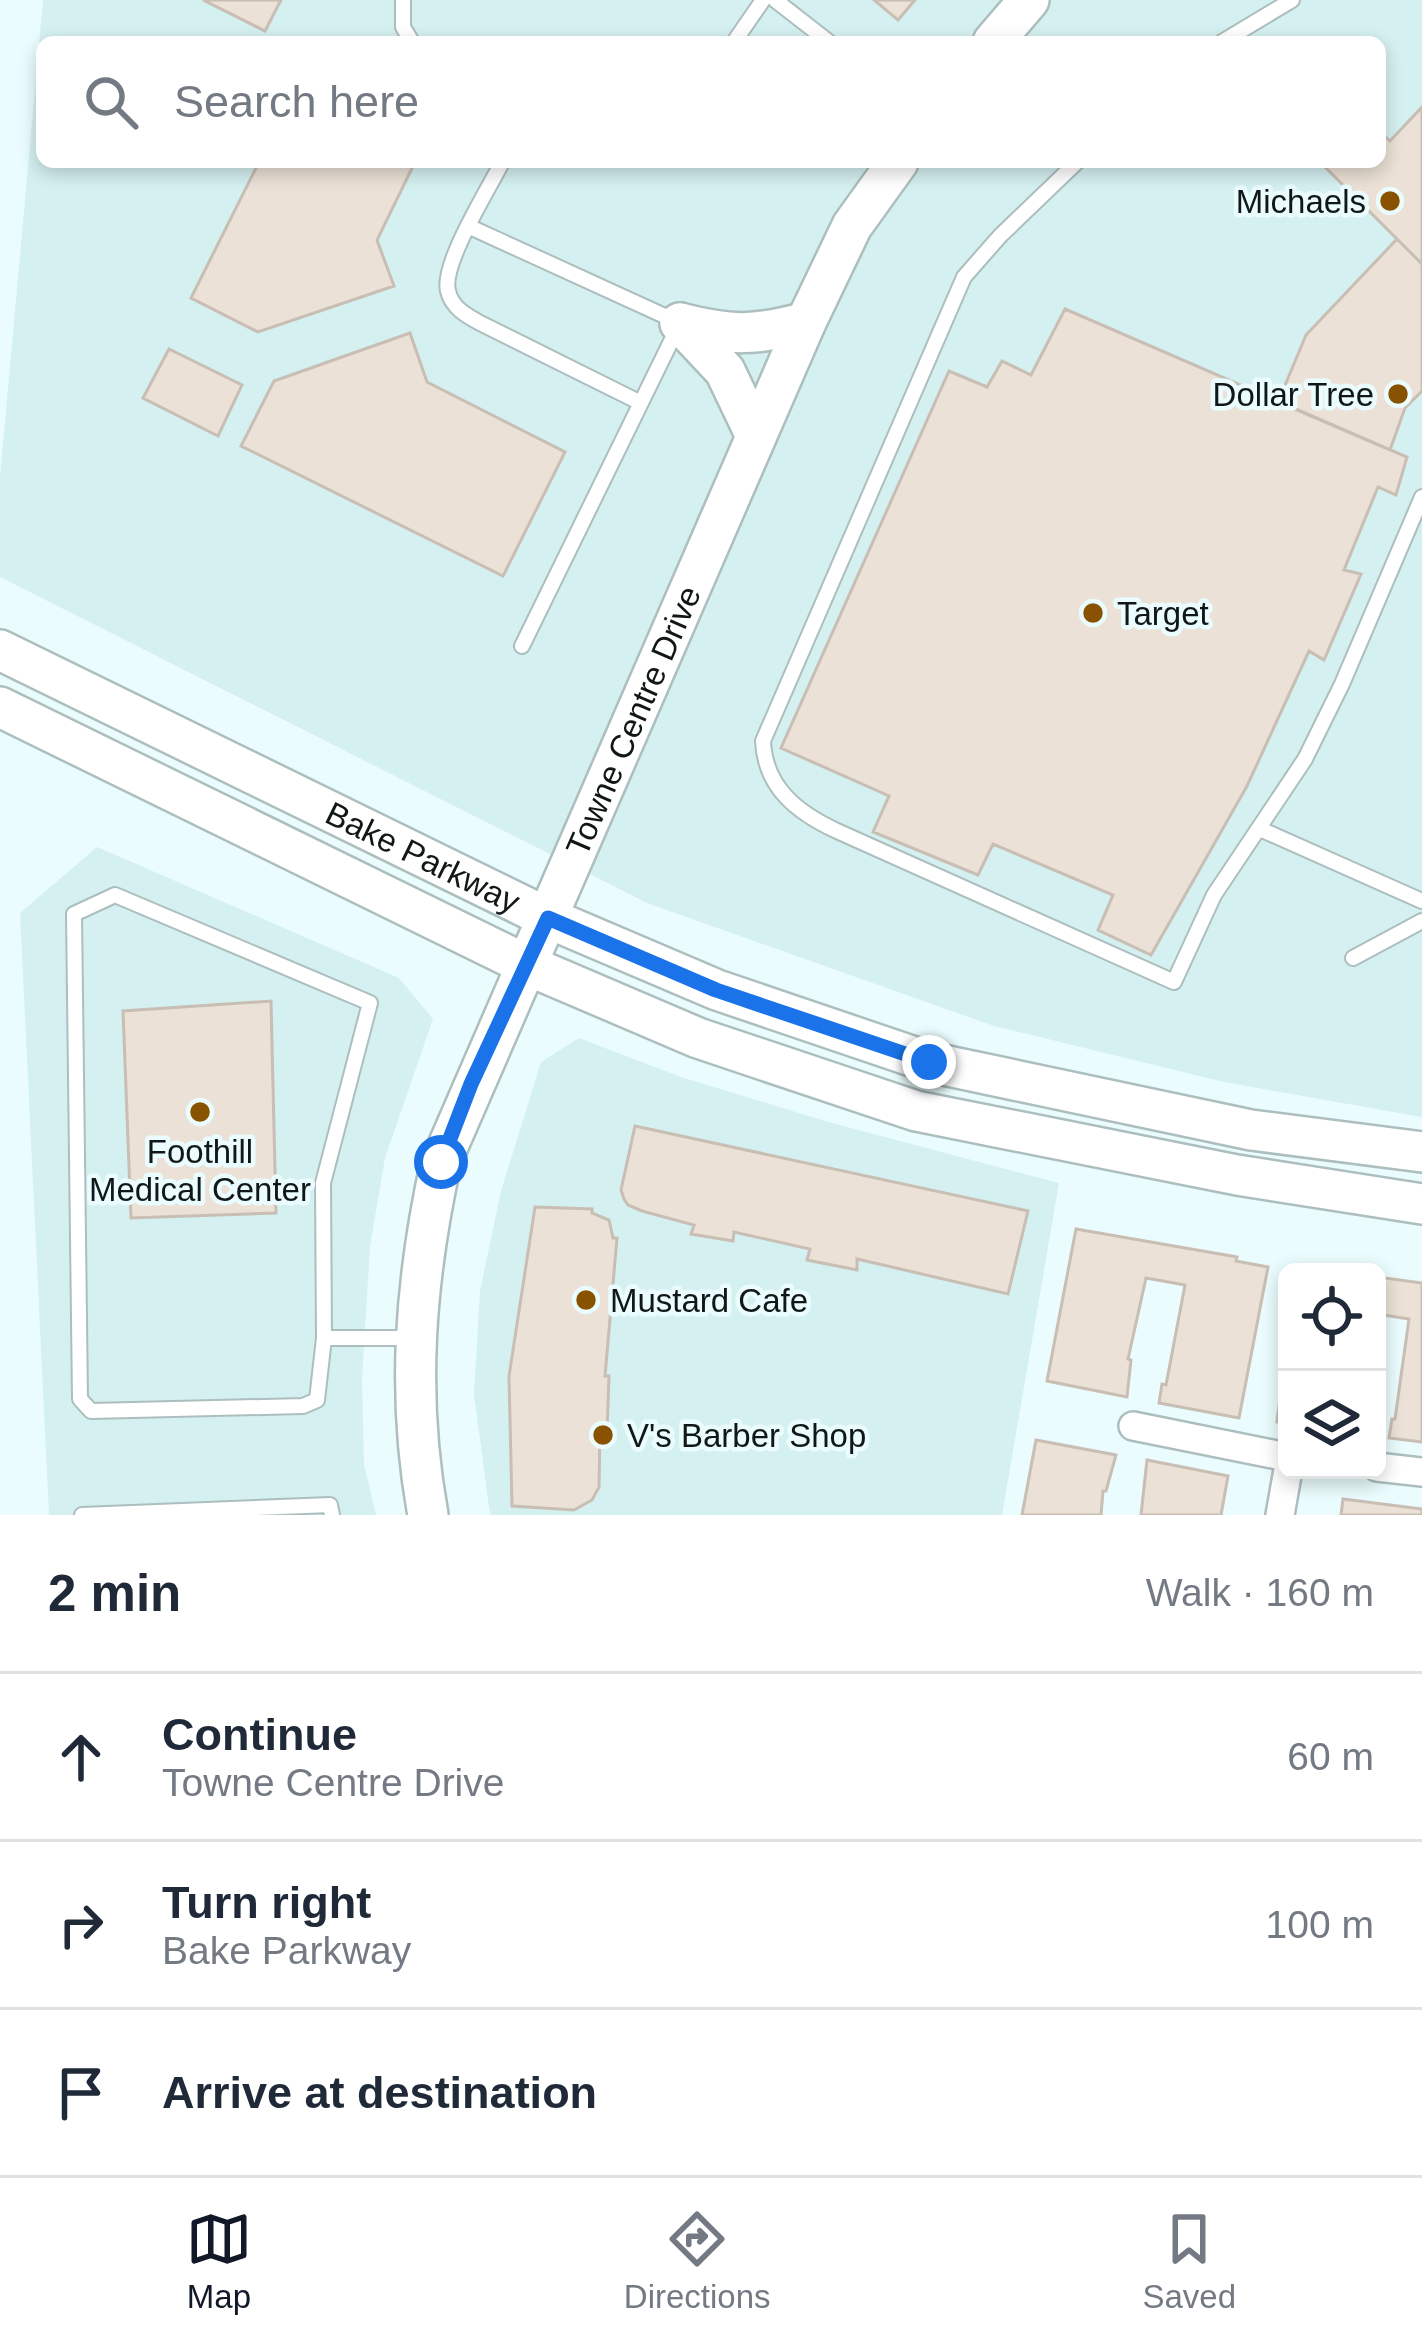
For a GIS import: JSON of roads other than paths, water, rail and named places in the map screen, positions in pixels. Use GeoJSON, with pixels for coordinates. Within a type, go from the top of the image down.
{"type":"FeatureCollection","features":[{"type":"Feature","properties":{"kind":"main road"},"geometry":{"type":"LineString","coordinates":[[998,36],[1029,0]]}},
{"type":"Feature","properties":{"kind":"main road","name":"Towne Centre Drive"},"geometry":{"type":"LineString","coordinates":[[428,1515],[419,1466],[414,1338],[422,1246],[441,1162],[806,322],[852,226],[894,168]]}},
{"type":"Feature","properties":{"kind":"main road"},"geometry":{"type":"LineString","coordinates":[[680,323],[759,335],[806,322]]}},
{"type":"Feature","properties":{"kind":"main road"},"geometry":{"type":"LineString","coordinates":[[680,323],[725,371],[756,436]]}},
{"type":"Feature","properties":{"kind":"main road","name":"Bake Parkway"},"geometry":{"type":"LineString","coordinates":[[0,650],[548,918],[716,990],[929,1062],[1251,1130],[1422,1152]]}},
{"type":"Feature","properties":{"kind":"main road","name":"Bake Parkway"},"geometry":{"type":"LineString","coordinates":[[0,707],[527,964],[698,1038],[916,1111],[1237,1175],[1422,1204]]}},
{"type":"Feature","properties":{"kind":"main road"},"geometry":{"type":"LineString","coordinates":[[1237,1175],[1338,1166],[1422,1175]]}},
{"type":"Feature","properties":{"kind":"street"},"geometry":{"type":"LineString","coordinates":[[1133,1426],[1278,1455]]}},
{"type":"Feature","properties":{"kind":"street"},"geometry":{"type":"LineString","coordinates":[[1386,1468],[1422,1472]]}},
{"type":"Feature","properties":{"kind":"street"},"geometry":{"type":"LineString","coordinates":[[1280,1515],[1286,1479]]}},
{"type":"Feature","properties":{"kind":"lane"},"geometry":{"type":"LineString","coordinates":[[403,0],[403,27],[408,36]]}},
{"type":"Feature","properties":{"kind":"lane"},"geometry":{"type":"LineString","coordinates":[[738,36],[764,0]]}},
{"type":"Feature","properties":{"kind":"lane"},"geometry":{"type":"LineString","coordinates":[[775,0],[821,36]]}},
{"type":"Feature","properties":{"kind":"lane"},"geometry":{"type":"LineString","coordinates":[[1232,36],[1292,0]]}},
{"type":"Feature","properties":{"kind":"lane"},"geometry":{"type":"LineString","coordinates":[[499,168],[448,270],[448,291],[459,311],[641,403]]}},
{"type":"Feature","properties":{"kind":"lane"},"geometry":{"type":"LineString","coordinates":[[1071,168],[964,277],[763,741],[764,762],[792,806],[1174,982],[1214,895],[1305,758],[1422,497]]}},
{"type":"Feature","properties":{"kind":"lane"},"geometry":{"type":"LineString","coordinates":[[470,227],[680,323],[523,646]]}},
{"type":"Feature","properties":{"kind":"lane"},"geometry":{"type":"LineString","coordinates":[[1260,829],[1422,901]]}},
{"type":"Feature","properties":{"kind":"lane"},"geometry":{"type":"LineString","coordinates":[[115,895],[370,1004],[323,1183],[324,1338],[317,1400],[303,1406],[91,1412],[80,1399],[74,914],[115,895]]}},
{"type":"Feature","properties":{"kind":"lane"},"geometry":{"type":"LineString","coordinates":[[1352,958],[1422,921]]}},
{"type":"Feature","properties":{"kind":"lane"},"geometry":{"type":"LineString","coordinates":[[324,1338],[414,1338]]}},
{"type":"Feature","properties":{"kind":"lane"},"geometry":{"type":"LineString","coordinates":[[82,1515],[330,1505],[332,1515]]}},
{"type":"Feature","properties":{"kind":"place","name":"Michaels"},"geometry":{"type":"Point","coordinates":[1390,201]}},
{"type":"Feature","properties":{"kind":"place","name":"Dollar Tree"},"geometry":{"type":"Point","coordinates":[1398,394]}},
{"type":"Feature","properties":{"kind":"place","name":"Target"},"geometry":{"type":"Point","coordinates":[1093,613]}},
{"type":"Feature","properties":{"kind":"place","name":"Foothill Medical Center"},"geometry":{"type":"Point","coordinates":[200,1112]}},
{"type":"Feature","properties":{"kind":"place","name":"Mustard Cafe"},"geometry":{"type":"Point","coordinates":[586,1300]}},
{"type":"Feature","properties":{"kind":"place","name":"V's Barber Shop"},"geometry":{"type":"Point","coordinates":[603,1435]}}]}
